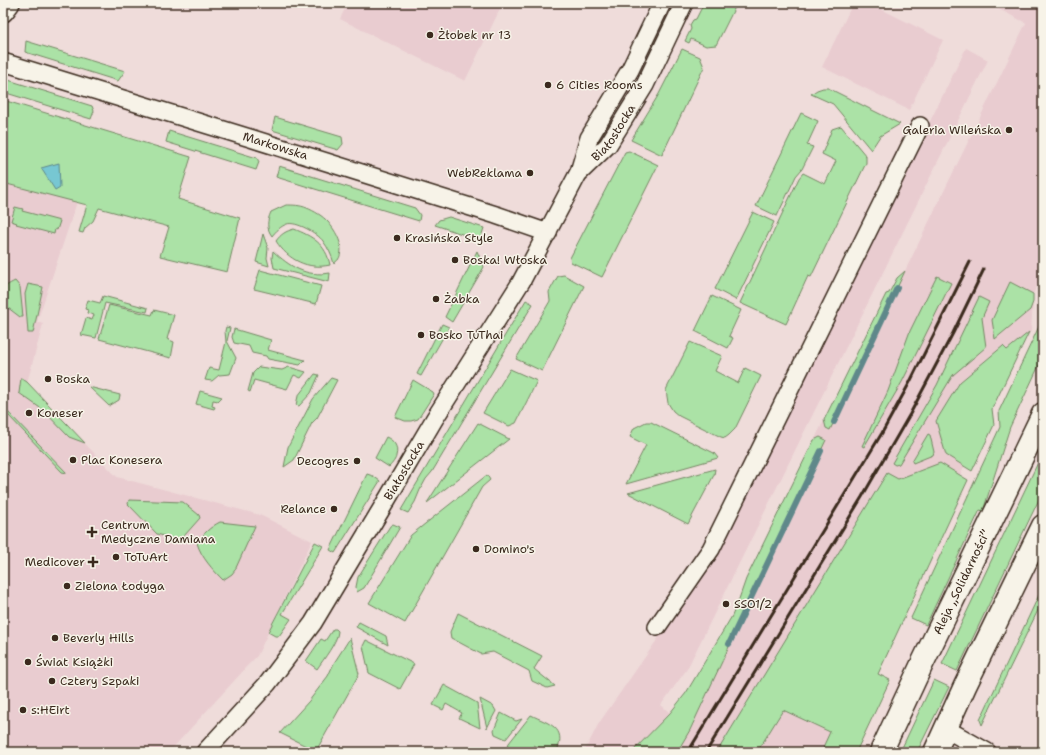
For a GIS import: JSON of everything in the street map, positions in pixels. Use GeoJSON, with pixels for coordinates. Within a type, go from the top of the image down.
{"type":"FeatureCollection","features":[{"type":"Feature","properties":{"kind":"main road","name":"Aleja „Solidarności”"},"geometry":{"type":"LineString","coordinates":[[881,752],[1043,414]]}},
{"type":"Feature","properties":{"kind":"main road"},"geometry":{"type":"LineString","coordinates":[[935,752],[965,686],[1043,526]]}},
{"type":"Feature","properties":{"kind":"street"},"geometry":{"type":"LineString","coordinates":[[3,11],[9,3]]}},
{"type":"Feature","properties":{"kind":"street","name":"Białostocka"},"geometry":{"type":"LineString","coordinates":[[205,752],[268,683],[313,623],[435,418],[521,282],[579,172],[589,138],[630,70],[662,3]]}},
{"type":"Feature","properties":{"kind":"street","name":"Białostocka"},"geometry":{"type":"LineString","coordinates":[[579,172],[608,145],[641,92],[684,3]]}},
{"type":"Feature","properties":{"kind":"street","name":"Markowska"},"geometry":{"type":"LineString","coordinates":[[3,62],[496,215],[548,233]]}},
{"type":"Feature","properties":{"kind":"street"},"geometry":{"type":"LineString","coordinates":[[657,627],[711,549],[920,126]]}},
{"type":"Feature","properties":{"kind":"street"},"geometry":{"type":"LineString","coordinates":[[946,729],[987,752]]}},
{"type":"Feature","properties":{"kind":"shaded area","name":"Żłobek nr 13"},"geometry":{"type":"Polygon","coordinates":[[[348,3],[503,3],[465,81],[340,19],[348,3]]]}},
{"type":"Feature","properties":{"kind":"shaded area"},"geometry":{"type":"Polygon","coordinates":[[[853,3],[869,3],[943,40],[909,110],[822,67],[853,3]]]}},
{"type":"Feature","properties":{"kind":"shaded area"},"geometry":{"type":"Polygon","coordinates":[[[987,3],[1043,3],[1043,273],[1033,294],[1031,331],[1025,340],[960,475],[783,710],[837,735],[828,752],[584,752],[599,723],[719,551],[966,48],[988,60],[687,669],[661,705],[670,713],[686,693],[732,616],[746,579],[886,294],[889,293],[897,278],[905,271],[1026,23],[987,3]]]}},
{"type":"Feature","properties":{"kind":"shaded area","name":"Koneser"},"geometry":{"type":"Polygon","coordinates":[[[3,100],[89,126],[91,160],[37,322],[43,324],[27,383],[117,477],[260,515],[312,541],[257,656],[169,752],[3,752],[3,100]]]}},
{"type":"Feature","properties":{"kind":"green space"},"geometry":{"type":"Polygon","coordinates":[[[704,3],[737,3],[716,45],[706,46],[691,39],[689,43],[685,41],[691,29],[690,25],[693,20],[696,19],[704,3]]]}},
{"type":"Feature","properties":{"kind":"green space"},"geometry":{"type":"Polygon","coordinates":[[[26,41],[125,71],[118,81],[25,52],[26,41]]]}},
{"type":"Feature","properties":{"kind":"green space"},"geometry":{"type":"Polygon","coordinates":[[[682,49],[700,57],[704,67],[662,155],[631,140],[659,94],[682,49]]]}},
{"type":"Feature","properties":{"kind":"green space"},"geometry":{"type":"Polygon","coordinates":[[[5,79],[92,106],[94,111],[91,119],[3,92],[3,84],[5,79]]]}},
{"type":"Feature","properties":{"kind":"green space"},"geometry":{"type":"Polygon","coordinates":[[[823,88],[828,88],[900,124],[880,136],[871,150],[833,104],[811,94],[823,88]]]}},
{"type":"Feature","properties":{"kind":"green space"},"geometry":{"type":"Polygon","coordinates":[[[3,100],[191,157],[178,199],[240,218],[227,272],[160,256],[169,227],[99,208],[93,221],[85,228],[83,233],[79,232],[87,205],[3,183],[3,100]]]}},
{"type":"Feature","properties":{"kind":"green space"},"geometry":{"type":"Polygon","coordinates":[[[801,113],[818,121],[807,145],[813,147],[802,169],[796,176],[777,216],[756,206],[801,113]]]}},
{"type":"Feature","properties":{"kind":"green space"},"geometry":{"type":"Polygon","coordinates":[[[275,117],[342,137],[343,144],[338,150],[272,130],[275,117]]]}},
{"type":"Feature","properties":{"kind":"green space"},"geometry":{"type":"Polygon","coordinates":[[[841,126],[866,156],[866,163],[811,277],[808,276],[786,324],[740,303],[799,178],[803,173],[825,184],[836,161],[822,154],[832,129],[841,126]]]}},
{"type":"Feature","properties":{"kind":"green space"},"geometry":{"type":"Polygon","coordinates":[[[169,131],[257,158],[259,162],[256,170],[166,142],[169,131]]]}},
{"type":"Feature","properties":{"kind":"green space"},"geometry":{"type":"Polygon","coordinates":[[[629,151],[658,165],[602,277],[571,262],[570,258],[625,152],[629,151]]]}},
{"type":"Feature","properties":{"kind":"green space"},"geometry":{"type":"Polygon","coordinates":[[[279,166],[415,208],[420,215],[419,221],[276,177],[279,166]]]}},
{"type":"Feature","properties":{"kind":"green space"},"geometry":{"type":"Polygon","coordinates":[[[286,205],[310,209],[324,218],[331,226],[337,235],[341,250],[338,260],[334,264],[330,252],[323,241],[311,231],[301,226],[296,224],[287,224],[272,236],[268,224],[271,212],[286,205]]]}},
{"type":"Feature","properties":{"kind":"green space"},"geometry":{"type":"Polygon","coordinates":[[[15,207],[23,209],[22,211],[60,221],[57,230],[55,229],[54,234],[16,224],[17,223],[11,221],[15,207]]]}},
{"type":"Feature","properties":{"kind":"green space"},"geometry":{"type":"Polygon","coordinates":[[[753,212],[774,222],[736,300],[715,289],[753,212]]]}},
{"type":"Feature","properties":{"kind":"green space"},"geometry":{"type":"Polygon","coordinates":[[[449,217],[484,228],[480,240],[435,225],[439,220],[449,217]]]}},
{"type":"Feature","properties":{"kind":"green space"},"geometry":{"type":"Polygon","coordinates":[[[294,229],[312,238],[322,246],[330,265],[306,265],[293,258],[281,248],[276,241],[284,233],[294,229]]]}},
{"type":"Feature","properties":{"kind":"green space"},"geometry":{"type":"Polygon","coordinates":[[[263,234],[268,248],[267,258],[269,266],[256,262],[263,234]]]}},
{"type":"Feature","properties":{"kind":"green space"},"geometry":{"type":"Polygon","coordinates":[[[273,251],[286,262],[299,270],[313,274],[330,273],[329,282],[274,268],[272,258],[273,251]]]}},
{"type":"Feature","properties":{"kind":"green space"},"geometry":{"type":"Polygon","coordinates":[[[477,251],[484,267],[452,322],[445,317],[477,251]]]}},
{"type":"Feature","properties":{"kind":"green space"},"geometry":{"type":"Polygon","coordinates":[[[260,270],[321,286],[316,304],[254,289],[260,270]]]}},
{"type":"Feature","properties":{"kind":"green space"},"geometry":{"type":"Polygon","coordinates":[[[905,271],[830,430],[826,428],[824,420],[886,294],[889,293],[897,278],[905,271]]]}},
{"type":"Feature","properties":{"kind":"green space"},"geometry":{"type":"Polygon","coordinates":[[[564,275],[584,286],[542,371],[516,359],[550,301],[549,292],[558,276],[564,275]]]}},
{"type":"Feature","properties":{"kind":"green space"},"geometry":{"type":"Polygon","coordinates":[[[937,276],[951,283],[902,382],[864,447],[862,446],[888,391],[910,331],[937,276]]]}},
{"type":"Feature","properties":{"kind":"green space"},"geometry":{"type":"Polygon","coordinates":[[[15,281],[20,287],[23,317],[20,317],[3,304],[5,287],[15,281]]]}},
{"type":"Feature","properties":{"kind":"green space"},"geometry":{"type":"Polygon","coordinates":[[[1010,282],[1033,294],[1033,302],[1030,310],[995,339],[992,320],[1010,282]]]}},
{"type":"Feature","properties":{"kind":"green space"},"geometry":{"type":"Polygon","coordinates":[[[28,284],[43,287],[33,333],[28,333],[25,294],[28,284]]]}},
{"type":"Feature","properties":{"kind":"green space"},"geometry":{"type":"Polygon","coordinates":[[[103,296],[148,308],[147,312],[105,303],[96,338],[81,335],[86,318],[92,320],[94,315],[87,313],[88,310],[85,309],[88,300],[100,303],[103,296]]]}},
{"type":"Feature","properties":{"kind":"green space"},"geometry":{"type":"Polygon","coordinates":[[[712,296],[741,310],[729,336],[733,338],[728,348],[695,331],[712,296]]]}},
{"type":"Feature","properties":{"kind":"green space"},"geometry":{"type":"Polygon","coordinates":[[[979,297],[989,302],[982,318],[986,347],[953,375],[899,464],[895,465],[892,463],[937,385],[979,297]]]}},
{"type":"Feature","properties":{"kind":"green space"},"geometry":{"type":"Polygon","coordinates":[[[526,300],[533,304],[432,472],[426,479],[408,513],[401,510],[526,300]]]}},
{"type":"Feature","properties":{"kind":"green space"},"geometry":{"type":"Polygon","coordinates":[[[109,305],[152,315],[154,310],[174,315],[167,339],[174,342],[171,358],[99,339],[109,305]]]}},
{"type":"Feature","properties":{"kind":"green space"},"geometry":{"type":"Polygon","coordinates":[[[1043,318],[1043,357],[1010,427],[983,511],[980,510],[926,625],[911,618],[1000,427],[999,411],[1043,318]]]}},
{"type":"Feature","properties":{"kind":"green space"},"geometry":{"type":"Polygon","coordinates":[[[442,324],[449,327],[421,376],[417,374],[442,324]]]}},
{"type":"Feature","properties":{"kind":"green space"},"geometry":{"type":"Polygon","coordinates":[[[226,327],[230,328],[227,341],[236,358],[230,374],[219,375],[212,381],[205,380],[209,368],[219,370],[226,342],[226,327]]]}},
{"type":"Feature","properties":{"kind":"green space"},"geometry":{"type":"Polygon","coordinates":[[[234,329],[271,340],[268,350],[305,360],[300,365],[268,359],[266,356],[252,353],[249,346],[234,343],[232,337],[234,329]]]}},
{"type":"Feature","properties":{"kind":"green space"},"geometry":{"type":"Polygon","coordinates":[[[1029,332],[992,409],[994,425],[972,471],[946,455],[936,421],[960,382],[1003,346],[1007,350],[1029,332]]]}},
{"type":"Feature","properties":{"kind":"green space"},"geometry":{"type":"Polygon","coordinates":[[[690,342],[722,356],[715,371],[738,383],[745,368],[761,376],[735,429],[725,438],[679,416],[673,411],[668,403],[666,390],[690,342]]]}},
{"type":"Feature","properties":{"kind":"green space"},"geometry":{"type":"Polygon","coordinates":[[[259,367],[282,370],[289,367],[306,372],[301,378],[294,375],[287,389],[254,380],[250,392],[248,391],[253,373],[259,367]]]}},
{"type":"Feature","properties":{"kind":"green space"},"geometry":{"type":"Polygon","coordinates":[[[510,369],[537,381],[516,423],[509,426],[483,413],[510,369]]]}},
{"type":"Feature","properties":{"kind":"green space"},"geometry":{"type":"Polygon","coordinates":[[[315,374],[319,375],[311,393],[299,406],[296,405],[298,396],[315,374]]]}},
{"type":"Feature","properties":{"kind":"green space"},"geometry":{"type":"Polygon","coordinates":[[[21,378],[27,382],[85,443],[69,437],[43,410],[19,393],[21,378]]]}},
{"type":"Feature","properties":{"kind":"green space"},"geometry":{"type":"Polygon","coordinates":[[[331,378],[337,380],[317,418],[312,423],[294,460],[284,467],[288,447],[313,399],[331,378]]]}},
{"type":"Feature","properties":{"kind":"green space"},"geometry":{"type":"Polygon","coordinates":[[[413,380],[434,394],[418,419],[405,421],[395,417],[413,380]]]}},
{"type":"Feature","properties":{"kind":"green space"},"geometry":{"type":"Polygon","coordinates":[[[89,387],[120,395],[119,400],[109,406],[89,387]]]}},
{"type":"Feature","properties":{"kind":"green space"},"geometry":{"type":"Polygon","coordinates":[[[200,391],[222,397],[218,401],[213,400],[212,406],[215,407],[214,409],[196,404],[200,391]]]}},
{"type":"Feature","properties":{"kind":"green space"},"geometry":{"type":"Polygon","coordinates":[[[3,408],[67,473],[62,472],[3,411],[3,408]]]}},
{"type":"Feature","properties":{"kind":"green space"},"geometry":{"type":"Polygon","coordinates":[[[646,422],[651,422],[714,453],[718,458],[626,484],[646,445],[630,437],[634,428],[646,422]]]}},
{"type":"Feature","properties":{"kind":"green space"},"geometry":{"type":"Polygon","coordinates":[[[478,423],[509,439],[427,503],[478,423]]]}},
{"type":"Feature","properties":{"kind":"green space"},"geometry":{"type":"Polygon","coordinates":[[[928,434],[930,435],[934,452],[933,455],[913,463],[912,461],[928,434]]]}},
{"type":"Feature","properties":{"kind":"green space"},"geometry":{"type":"Polygon","coordinates":[[[386,437],[393,442],[397,449],[395,459],[389,467],[375,458],[386,437]]]}},
{"type":"Feature","properties":{"kind":"green space"},"geometry":{"type":"Polygon","coordinates":[[[820,437],[826,440],[690,730],[677,752],[632,752],[670,713],[686,693],[732,616],[746,579],[814,440],[820,437]]]}},
{"type":"Feature","properties":{"kind":"green space"},"geometry":{"type":"Polygon","coordinates":[[[1043,452],[1043,491],[957,671],[942,664],[1043,452]]]}},
{"type":"Feature","properties":{"kind":"green space"},"geometry":{"type":"Polygon","coordinates":[[[940,463],[968,480],[878,674],[890,680],[856,752],[823,752],[824,745],[830,732],[783,710],[757,752],[717,752],[887,473],[898,479],[940,463]]]}},
{"type":"Feature","properties":{"kind":"green space"},"geometry":{"type":"Polygon","coordinates":[[[715,469],[714,475],[688,524],[628,493],[715,469]]]}},
{"type":"Feature","properties":{"kind":"green space"},"geometry":{"type":"Polygon","coordinates":[[[367,474],[380,481],[335,553],[330,550],[367,474]]]}},
{"type":"Feature","properties":{"kind":"green space"},"geometry":{"type":"Polygon","coordinates":[[[487,475],[490,480],[482,487],[405,623],[369,603],[411,535],[487,475]]]}},
{"type":"Feature","properties":{"kind":"green space"},"geometry":{"type":"Polygon","coordinates":[[[129,500],[183,502],[199,515],[200,518],[184,536],[177,540],[157,534],[128,504],[129,500]]]}},
{"type":"Feature","properties":{"kind":"green space"},"geometry":{"type":"Polygon","coordinates":[[[220,522],[255,526],[235,570],[223,580],[211,568],[204,558],[197,543],[207,531],[220,522]]]}},
{"type":"Feature","properties":{"kind":"green space"},"geometry":{"type":"Polygon","coordinates":[[[393,524],[400,527],[364,588],[357,592],[356,587],[358,577],[390,526],[393,524]]]}},
{"type":"Feature","properties":{"kind":"green space"},"geometry":{"type":"Polygon","coordinates":[[[315,542],[323,546],[282,614],[291,619],[279,636],[275,636],[268,632],[315,542]]]}},
{"type":"Feature","properties":{"kind":"green space"},"geometry":{"type":"Polygon","coordinates":[[[1039,595],[1043,597],[1043,600],[982,725],[980,720],[1039,595]]]}},
{"type":"Feature","properties":{"kind":"green space"},"geometry":{"type":"Polygon","coordinates":[[[458,613],[542,656],[534,669],[555,686],[547,688],[532,681],[529,671],[493,652],[481,654],[451,638],[450,632],[458,613]]]}},
{"type":"Feature","properties":{"kind":"green space"},"geometry":{"type":"Polygon","coordinates":[[[359,622],[386,636],[388,645],[356,627],[359,622]]]}},
{"type":"Feature","properties":{"kind":"green space"},"geometry":{"type":"Polygon","coordinates":[[[333,629],[338,631],[336,640],[317,669],[306,661],[321,639],[325,641],[333,629]]]}},
{"type":"Feature","properties":{"kind":"green space"},"geometry":{"type":"Polygon","coordinates":[[[350,638],[359,674],[316,751],[280,733],[309,701],[328,676],[334,663],[350,638]]]}},
{"type":"Feature","properties":{"kind":"green space"},"geometry":{"type":"Polygon","coordinates":[[[366,640],[414,664],[400,689],[369,673],[363,646],[366,640]]]}},
{"type":"Feature","properties":{"kind":"green space"},"geometry":{"type":"Polygon","coordinates":[[[934,680],[949,687],[917,752],[900,752],[934,680]]]}},
{"type":"Feature","properties":{"kind":"green space"},"geometry":{"type":"Polygon","coordinates":[[[444,685],[477,703],[480,728],[459,718],[462,713],[446,704],[443,710],[433,705],[444,685]]]}},
{"type":"Feature","properties":{"kind":"green space"},"geometry":{"type":"Polygon","coordinates":[[[480,699],[493,706],[496,711],[487,728],[480,699]]]}},
{"type":"Feature","properties":{"kind":"green space"},"geometry":{"type":"Polygon","coordinates":[[[501,713],[516,721],[522,719],[506,739],[495,734],[494,730],[501,713]]]}},
{"type":"Feature","properties":{"kind":"green space"},"geometry":{"type":"Polygon","coordinates":[[[531,715],[550,724],[558,731],[560,737],[558,752],[546,752],[534,745],[530,752],[504,752],[509,743],[531,715]]]}},
{"type":"Feature","properties":{"kind":"water"},"geometry":{"type":"Polygon","coordinates":[[[59,163],[60,187],[55,190],[41,168],[59,163]]]}},
{"type":"Feature","properties":{"kind":"waterway"},"geometry":{"type":"LineString","coordinates":[[834,422],[897,288]]}},
{"type":"Feature","properties":{"kind":"waterway"},"geometry":{"type":"LineString","coordinates":[[729,644],[821,451]]}},
{"type":"Feature","properties":{"kind":"railway"},"geometry":{"type":"LineString","coordinates":[[688,752],[882,433],[910,382],[970,262]]}},
{"type":"Feature","properties":{"kind":"railway"},"geometry":{"type":"LineString","coordinates":[[706,752],[862,497],[910,414],[953,333],[984,269]]}},
{"type":"Feature","properties":{"kind":"place","name":"Żłobek nr 13"},"geometry":{"type":"Point","coordinates":[430,35]}},
{"type":"Feature","properties":{"kind":"place","name":"6 Cities Rooms"},"geometry":{"type":"Point","coordinates":[548,85]}},
{"type":"Feature","properties":{"kind":"place","name":"Galeria Wileńska"},"geometry":{"type":"Point","coordinates":[1009,130]}},
{"type":"Feature","properties":{"kind":"place","name":"WebReklama"},"geometry":{"type":"Point","coordinates":[530,173]}},
{"type":"Feature","properties":{"kind":"place","name":"Krasińska Style"},"geometry":{"type":"Point","coordinates":[397,238]}},
{"type":"Feature","properties":{"kind":"place","name":"Boska! Włoska"},"geometry":{"type":"Point","coordinates":[455,260]}},
{"type":"Feature","properties":{"kind":"place","name":"Żabka"},"geometry":{"type":"Point","coordinates":[436,299]}},
{"type":"Feature","properties":{"kind":"place","name":"Bosko TuThai"},"geometry":{"type":"Point","coordinates":[421,335]}},
{"type":"Feature","properties":{"kind":"place","name":"Boska"},"geometry":{"type":"Point","coordinates":[48,379]}},
{"type":"Feature","properties":{"kind":"place","name":"Koneser"},"geometry":{"type":"Point","coordinates":[29,413]}},
{"type":"Feature","properties":{"kind":"place","name":"Plac Konesera"},"geometry":{"type":"Point","coordinates":[73,460]}},
{"type":"Feature","properties":{"kind":"place","name":"Decogres"},"geometry":{"type":"Point","coordinates":[357,461]}},
{"type":"Feature","properties":{"kind":"place","name":"Relance"},"geometry":{"type":"Point","coordinates":[334,509]}},
{"type":"Feature","properties":{"kind":"place","name":"Centrum Medyczne Damiana"},"geometry":{"type":"Point","coordinates":[92,532]}},
{"type":"Feature","properties":{"kind":"place","name":"Domino's"},"geometry":{"type":"Point","coordinates":[476,549]}},
{"type":"Feature","properties":{"kind":"place","name":"ToTuArt"},"geometry":{"type":"Point","coordinates":[116,557]}},
{"type":"Feature","properties":{"kind":"place","name":"Medicover"},"geometry":{"type":"Point","coordinates":[93,562]}},
{"type":"Feature","properties":{"kind":"place","name":"Zielona Łodyga"},"geometry":{"type":"Point","coordinates":[67,586]}},
{"type":"Feature","properties":{"kind":"place","name":"SSO1/2"},"geometry":{"type":"Point","coordinates":[726,604]}},
{"type":"Feature","properties":{"kind":"place","name":"Beverly Hills"},"geometry":{"type":"Point","coordinates":[55,638]}},
{"type":"Feature","properties":{"kind":"place","name":"Świat Książki"},"geometry":{"type":"Point","coordinates":[28,662]}},
{"type":"Feature","properties":{"kind":"place","name":"Cztery Szpaki"},"geometry":{"type":"Point","coordinates":[52,681]}},
{"type":"Feature","properties":{"kind":"place","name":"s:HEirt"},"geometry":{"type":"Point","coordinates":[23,710]}}]}
